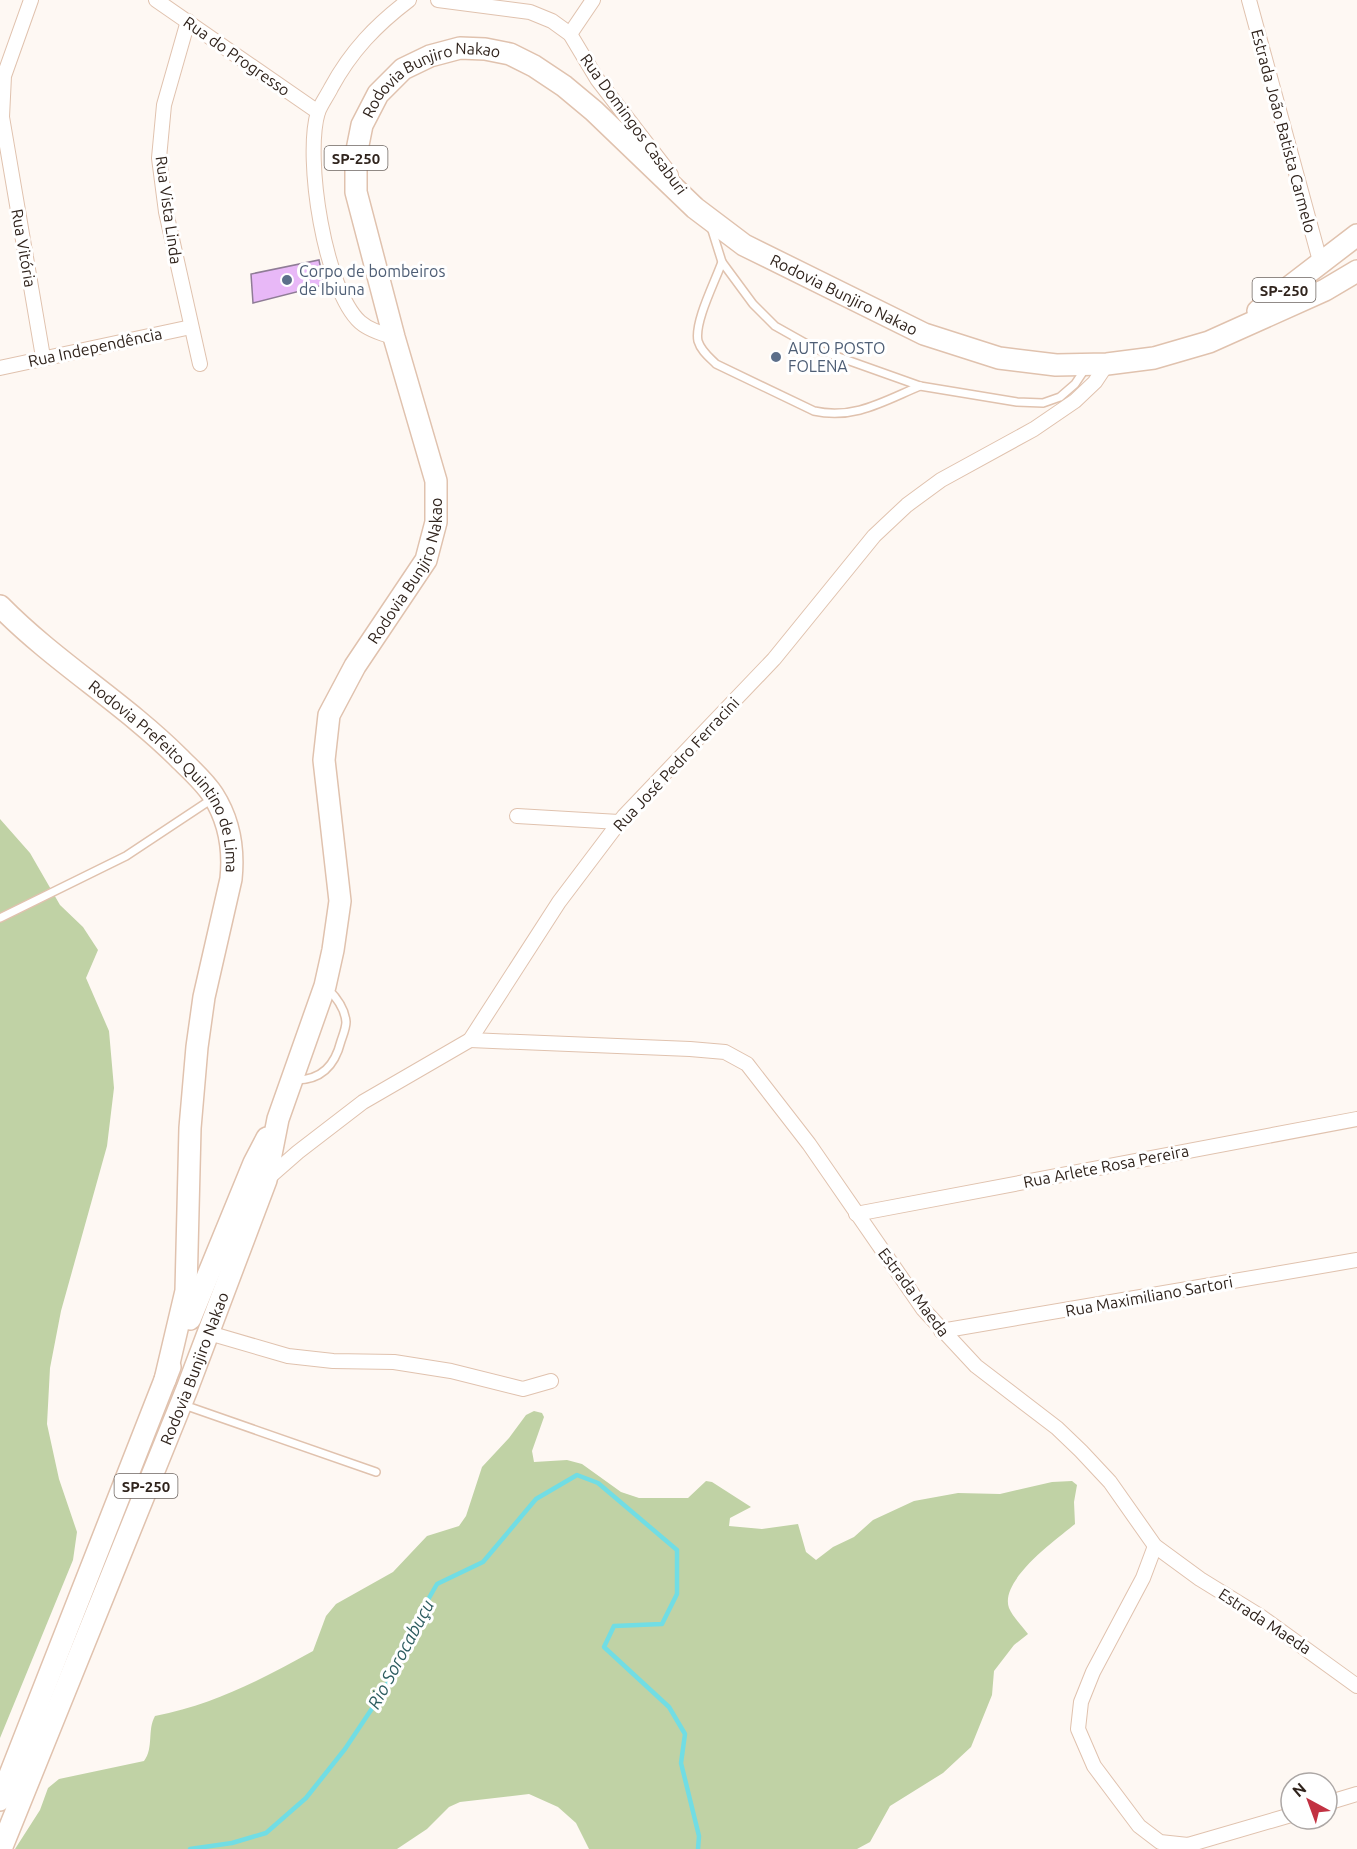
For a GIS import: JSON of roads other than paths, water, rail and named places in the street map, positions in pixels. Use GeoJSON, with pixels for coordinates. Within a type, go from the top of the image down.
{"type":"FeatureCollection","features":[{"type":"Feature","properties":{"kind":"main road","name":"Rodovia Bunjiro Nakao"},"geometry":{"type":"LineString","coordinates":[[1,1849],[160,1452],[182,1404],[266,1180],[278,1119],[325,986],[340,901],[324,760],[329,715],[355,666],[396,609],[426,560],[436,522],[436,481],[394,337],[356,192],[356,155],[362,125],[378,94],[403,69],[429,56],[460,48],[485,49],[510,54],[534,66],[594,111],[701,212],[744,245],[924,334],[999,358],[1056,365],[1097,364],[1154,358],[1209,342],[1325,290],[1357,271]]}},
{"type":"Feature","properties":{"kind":"main road","name":"Rodovia Bunjiro Nakao"},"geometry":{"type":"LineString","coordinates":[[1209,342],[1252,317],[1320,261],[1357,235]]}},
{"type":"Feature","properties":{"kind":"main road","name":"Rodovia Prefeito Quintino de Lima"},"geometry":{"type":"LineString","coordinates":[[0,606],[161,740],[214,798],[223,814],[233,861],[197,1047],[190,1128],[190,1206],[186,1291],[165,1380]]}},
{"type":"Feature","properties":{"kind":"main road","name":"Rodovia Bunjiro Nakao"},"geometry":{"type":"LineString","coordinates":[[0,1800],[165,1380],[254,1163],[278,1119]]}},
{"type":"Feature","properties":{"kind":"main road"},"geometry":{"type":"LineString","coordinates":[[160,1452],[192,1356],[202,1313],[205,1284],[190,1206]]}},
{"type":"Feature","properties":{"kind":"street","name":"Rua Vitória"},"geometry":{"type":"LineString","coordinates":[[31,0],[2,74],[2,117],[43,357]]}},
{"type":"Feature","properties":{"kind":"street","name":"Rua do Progresso"},"geometry":{"type":"LineString","coordinates":[[156,0],[318,112]]}},
{"type":"Feature","properties":{"kind":"street"},"geometry":{"type":"LineString","coordinates":[[394,337],[361,323],[344,302],[332,273],[313,158],[318,112],[342,68],[381,21],[409,0]]}},
{"type":"Feature","properties":{"kind":"street","name":"Rua Domingos Casaburi"},"geometry":{"type":"LineString","coordinates":[[438,0],[530,12],[552,21],[570,34],[597,79],[701,212]]}},
{"type":"Feature","properties":{"kind":"street"},"geometry":{"type":"LineString","coordinates":[[570,34],[593,0]]}},
{"type":"Feature","properties":{"kind":"street","name":"Estrada João Batista Carmelo"},"geometry":{"type":"LineString","coordinates":[[1249,0],[1320,261]]}},
{"type":"Feature","properties":{"kind":"street","name":"Rua Vista Linda"},"geometry":{"type":"LineString","coordinates":[[188,21],[164,105],[159,158],[166,212],[200,364]]}},
{"type":"Feature","properties":{"kind":"street","name":"Rua Independência"},"geometry":{"type":"LineString","coordinates":[[0,368],[191,327]]}},
{"type":"Feature","properties":{"kind":"street","name":"Rua José Pedro Ferracini"},"geometry":{"type":"LineString","coordinates":[[266,1180],[363,1102],[470,1040],[559,902],[619,822],[774,659],[883,528],[941,480],[1034,429],[1075,401],[1095,382],[1097,364]]}},
{"type":"Feature","properties":{"kind":"street"},"geometry":{"type":"LineString","coordinates":[[517,816],[619,822]]}},
{"type":"Feature","properties":{"kind":"street","name":"Estrada Maeda"},"geometry":{"type":"LineString","coordinates":[[470,1040],[725,1052],[747,1064],[815,1151],[856,1214],[941,1331],[976,1366],[1058,1428],[1081,1451],[1110,1482],[1155,1546],[1269,1622],[1357,1686]]}},
{"type":"Feature","properties":{"kind":"street","name":"Rua Arlete Rosa Pereira"},"geometry":{"type":"LineString","coordinates":[[856,1214],[1357,1119]]}},
{"type":"Feature","properties":{"kind":"street","name":"Rua Maximiliano Sartori"},"geometry":{"type":"LineString","coordinates":[[941,1331],[1357,1260]]}},
{"type":"Feature","properties":{"kind":"street"},"geometry":{"type":"LineString","coordinates":[[209,1333],[288,1356],[333,1361],[394,1362],[451,1371],[523,1389],[551,1381]]}},
{"type":"Feature","properties":{"kind":"street"},"geometry":{"type":"LineString","coordinates":[[1155,1546],[1143,1578],[1081,1702],[1078,1729],[1094,1766],[1139,1826],[1160,1842],[1188,1845],[1279,1818]]}},
{"type":"Feature","properties":{"kind":"street"},"geometry":{"type":"LineString","coordinates":[[1339,1799],[1357,1794]]}},
{"type":"Feature","properties":{"kind":"lane"},"geometry":{"type":"LineString","coordinates":[[701,212],[722,262],[753,304],[775,326],[816,349],[920,386],[977,397],[1043,403],[1060,397],[1097,364]]}},
{"type":"Feature","properties":{"kind":"lane"},"geometry":{"type":"LineString","coordinates":[[722,262],[699,324],[698,341],[703,352],[716,364],[814,411],[830,415],[842,416],[860,411],[920,386]]}},
{"type":"Feature","properties":{"kind":"lane"},"geometry":{"type":"LineString","coordinates":[[0,918],[126,856],[214,798]]}},
{"type":"Feature","properties":{"kind":"lane"},"geometry":{"type":"LineString","coordinates":[[291,1080],[312,1080],[326,1072],[339,1049],[346,1023],[339,1001],[325,986]]}},
{"type":"Feature","properties":{"kind":"lane"},"geometry":{"type":"LineString","coordinates":[[182,1404],[376,1472]]}},
{"type":"Feature","properties":{"kind":"waterway","name":"Rio Sorocabuçu"},"geometry":{"type":"LineString","coordinates":[[190,1849],[232,1843],[266,1833],[306,1798],[345,1749],[385,1689],[409,1633],[437,1584],[483,1562],[536,1499],[577,1475],[598,1483],[677,1550],[677,1594],[662,1624],[614,1626],[604,1647],[669,1707],[685,1734],[681,1763],[699,1836],[698,1849]]}},
{"type":"Feature","properties":{"kind":"place","name":"Corpo de bombeiros de Ibiuna"},"geometry":{"type":"Point","coordinates":[287,280]}},
{"type":"Feature","properties":{"kind":"place","name":"AUTO POSTO FOLENA"},"geometry":{"type":"Point","coordinates":[776,357]}}]}
